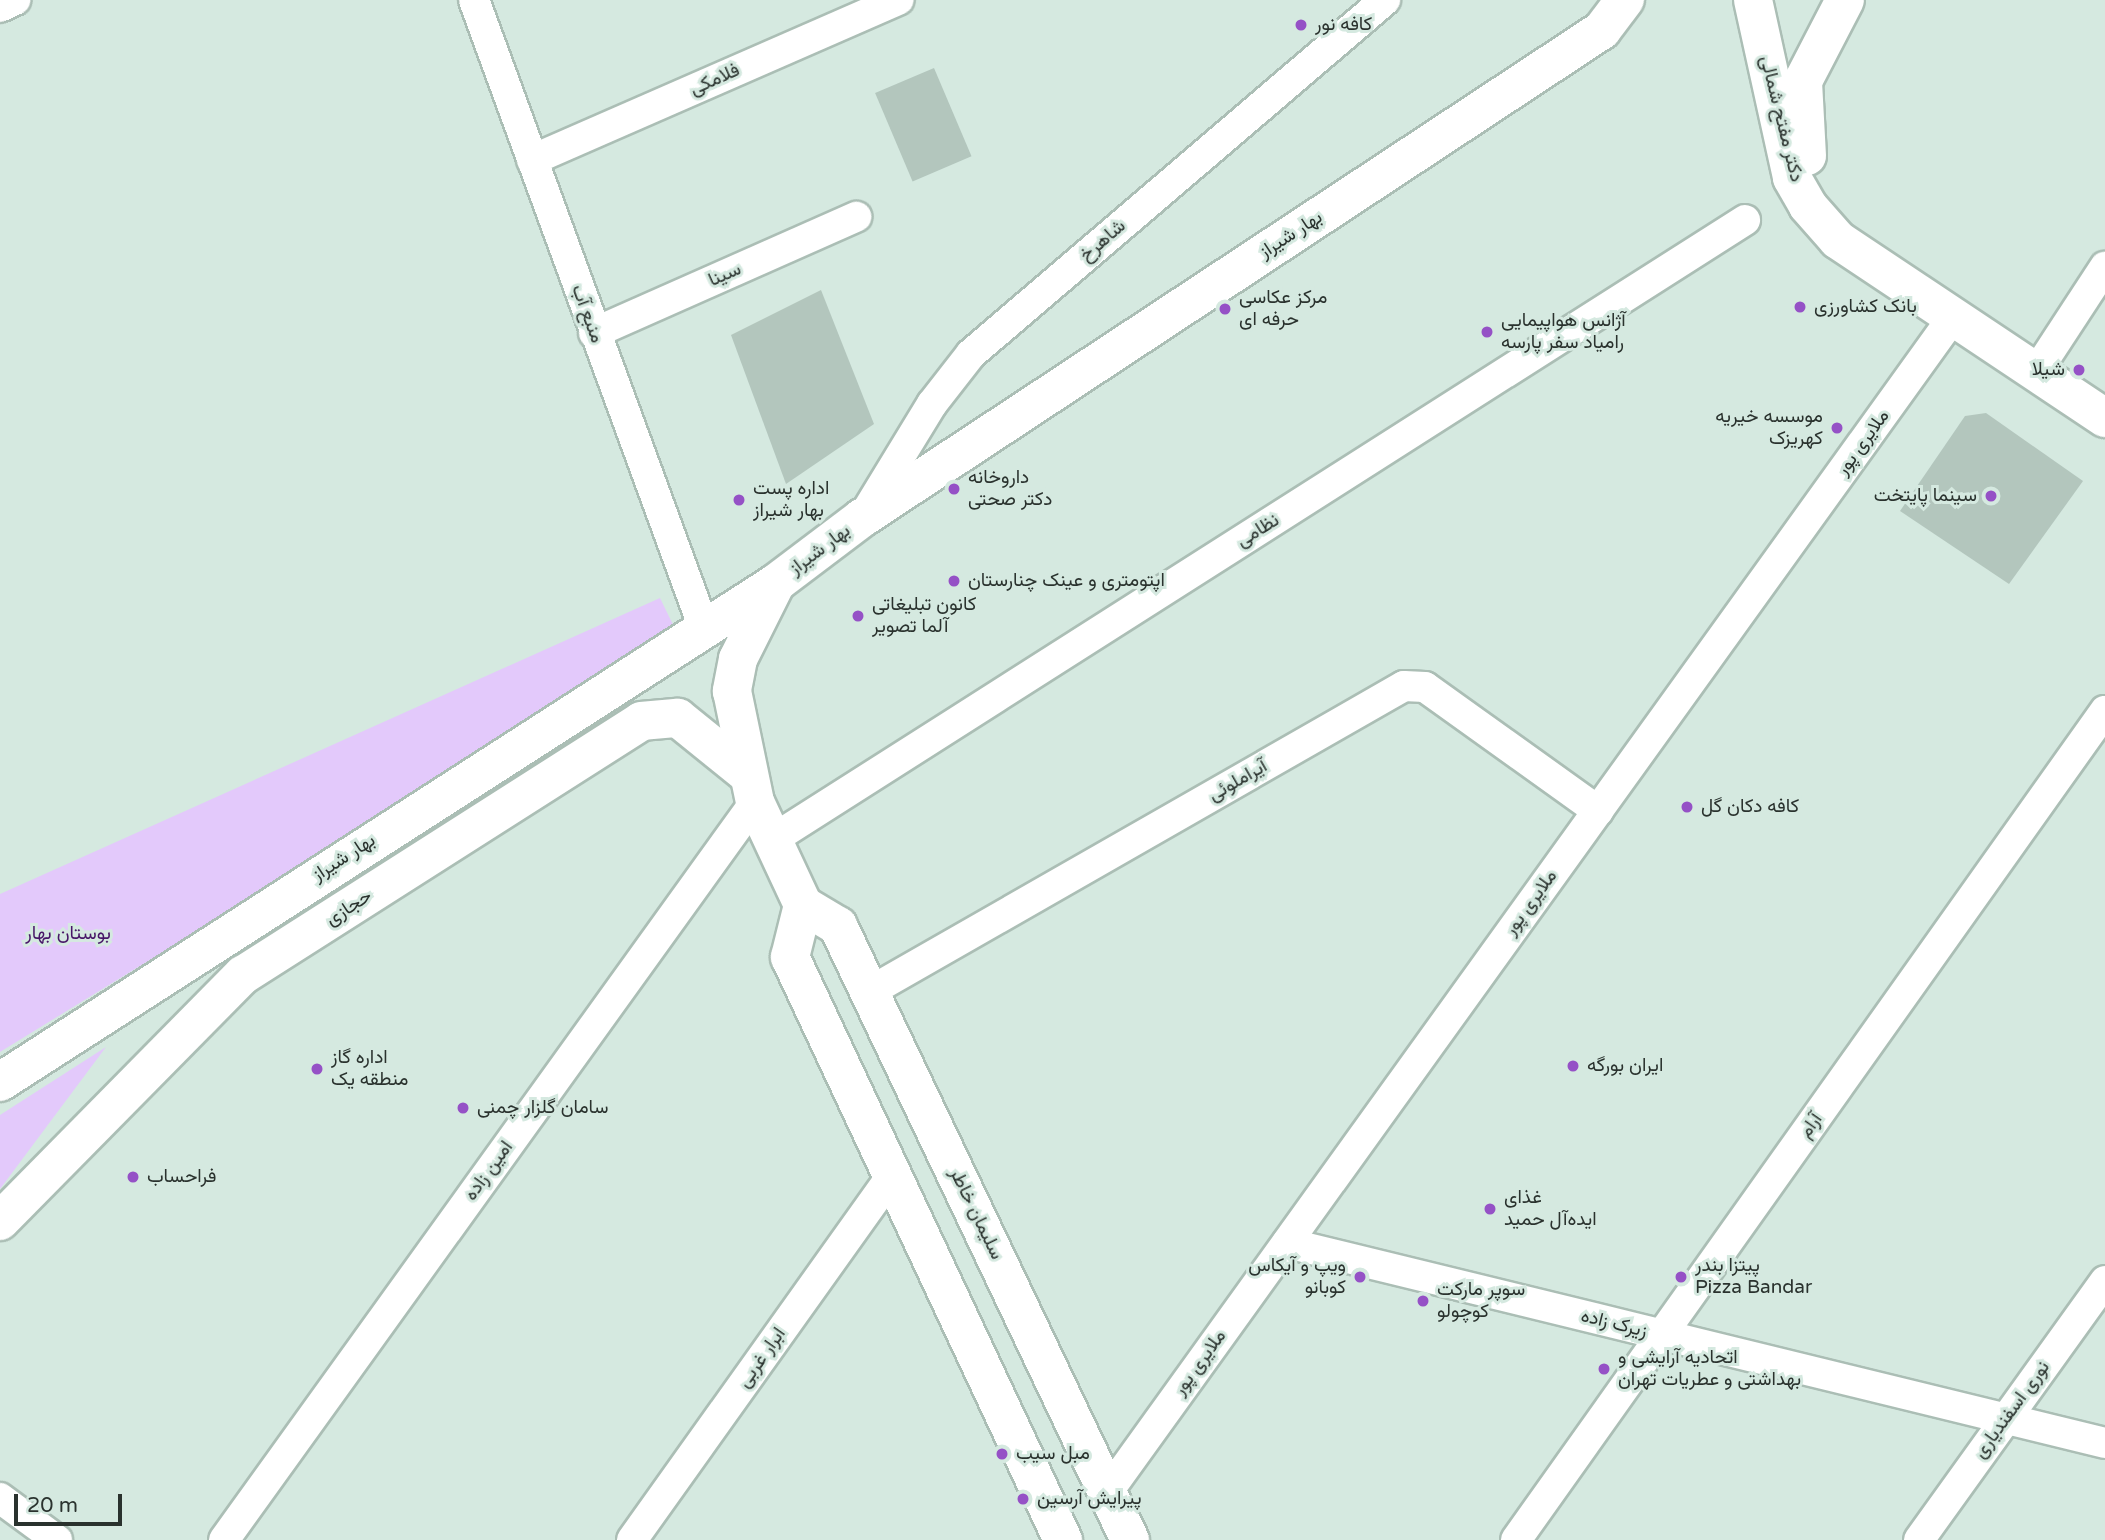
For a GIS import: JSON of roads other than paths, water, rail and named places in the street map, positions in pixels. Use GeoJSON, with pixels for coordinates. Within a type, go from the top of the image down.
{"type":"FeatureCollection","features":[{"type":"Feature","properties":{"kind":"main road","name":"بهار شیراز"},"geometry":{"type":"LineString","coordinates":[[0,1082],[776,583],[862,519],[1602,30],[1625,0]]}},
{"type":"Feature","properties":{"kind":"main road","name":"دکتر مفتح شمالی"},"geometry":{"type":"LineString","coordinates":[[1753,0],[1792,178],[1838,240],[2105,418]]}},
{"type":"Feature","properties":{"kind":"main road"},"geometry":{"type":"LineString","coordinates":[[1838,240],[1802,138],[1803,81],[1845,0]]}},
{"type":"Feature","properties":{"kind":"main road"},"geometry":{"type":"LineString","coordinates":[[776,583],[738,659],[732,691],[750,787],[770,841],[803,905],[790,957],[1063,1540]]}},
{"type":"Feature","properties":{"kind":"main road","name":"حجازی"},"geometry":{"type":"LineString","coordinates":[[0,1222],[243,975],[641,721],[678,718],[750,787]]}},
{"type":"Feature","properties":{"kind":"main road","name":"سلیمان خاطر"},"geometry":{"type":"LineString","coordinates":[[803,905],[838,926],[1109,1490],[1130,1540]]}},
{"type":"Feature","properties":{"kind":"street"},"geometry":{"type":"LineString","coordinates":[[0,6],[15,0]]}},
{"type":"Feature","properties":{"kind":"street","name":"منبع آب"},"geometry":{"type":"LineString","coordinates":[[474,0],[704,628]]}},
{"type":"Feature","properties":{"kind":"street","name":"فلامکی"},"geometry":{"type":"LineString","coordinates":[[532,160],[899,0]]}},
{"type":"Feature","properties":{"kind":"street","name":"شاهرخ"},"geometry":{"type":"LineString","coordinates":[[862,519],[932,404],[971,355],[1385,0]]}},
{"type":"Feature","properties":{"kind":"street","name":"سینا"},"geometry":{"type":"LineString","coordinates":[[594,333],[856,217]]}},
{"type":"Feature","properties":{"kind":"street","name":"نظامی"},"geometry":{"type":"LineString","coordinates":[[770,841],[1745,220]]}},
{"type":"Feature","properties":{"kind":"street"},"geometry":{"type":"LineString","coordinates":[[2046,357],[2105,267]]}},
{"type":"Feature","properties":{"kind":"street","name":"ملایری پور"},"geometry":{"type":"LineString","coordinates":[[1109,1490],[1954,316]]}},
{"type":"Feature","properties":{"kind":"street","name":"آیراملوئی"},"geometry":{"type":"LineString","coordinates":[[869,992],[1404,686],[1425,687],[1598,811]]}},
{"type":"Feature","properties":{"kind":"street","name":"آرام"},"geometry":{"type":"LineString","coordinates":[[1516,1540],[2105,711]]}},
{"type":"Feature","properties":{"kind":"street","name":"امین زاده"},"geometry":{"type":"LineString","coordinates":[[224,1540],[750,787]]}},
{"type":"Feature","properties":{"kind":"street","name":"ابرار غربی"},"geometry":{"type":"LineString","coordinates":[[632,1540],[892,1175]]}},
{"type":"Feature","properties":{"kind":"street","name":"زیرک زاده"},"geometry":{"type":"LineString","coordinates":[[1287,1243],[2105,1443]]}},
{"type":"Feature","properties":{"kind":"street","name":"نوری اسفندیاری"},"geometry":{"type":"LineString","coordinates":[[1919,1540],[2105,1281]]}},
{"type":"Feature","properties":{"kind":"street"},"geometry":{"type":"LineString","coordinates":[[0,1498],[57,1540]]}},
{"type":"Feature","properties":{"kind":"place","name":"کافه نور"},"geometry":{"type":"Point","coordinates":[1301,25]}},
{"type":"Feature","properties":{"kind":"place","name":"بانک کشاورزی"},"geometry":{"type":"Point","coordinates":[1800,307]}},
{"type":"Feature","properties":{"kind":"place","name":"مرکز عکاسی حرفه ای"},"geometry":{"type":"Point","coordinates":[1225,309]}},
{"type":"Feature","properties":{"kind":"place","name":"آژانس هواپیمایی رامیاد سفر پارسه"},"geometry":{"type":"Point","coordinates":[1487,332]}},
{"type":"Feature","properties":{"kind":"place","name":"شیلا"},"geometry":{"type":"Point","coordinates":[2079,370]}},
{"type":"Feature","properties":{"kind":"place","name":"موسسه خیریه کهریزک"},"geometry":{"type":"Point","coordinates":[1837,428]}},
{"type":"Feature","properties":{"kind":"place","name":"داروخانه دکتر صحتی"},"geometry":{"type":"Point","coordinates":[954,489]}},
{"type":"Feature","properties":{"kind":"place","name":"سینما پایتخت"},"geometry":{"type":"Point","coordinates":[1991,496]}},
{"type":"Feature","properties":{"kind":"place","name":"اداره پست بهار شیراز"},"geometry":{"type":"Point","coordinates":[739,500]}},
{"type":"Feature","properties":{"kind":"place","name":"اپتومتری و عینک چنارستان"},"geometry":{"type":"Point","coordinates":[954,581]}},
{"type":"Feature","properties":{"kind":"place","name":"کانون تبلیغاتی آلما تصویر"},"geometry":{"type":"Point","coordinates":[858,616]}},
{"type":"Feature","properties":{"kind":"place","name":"کافه دکان گل"},"geometry":{"type":"Point","coordinates":[1687,807]}},
{"type":"Feature","properties":{"kind":"place","name":"ایران بورگه"},"geometry":{"type":"Point","coordinates":[1573,1066]}},
{"type":"Feature","properties":{"kind":"place","name":"اداره گاز منطقه یک"},"geometry":{"type":"Point","coordinates":[317,1069]}},
{"type":"Feature","properties":{"kind":"place","name":"سامان گلزار چمنی"},"geometry":{"type":"Point","coordinates":[463,1108]}},
{"type":"Feature","properties":{"kind":"place","name":"فراحساب"},"geometry":{"type":"Point","coordinates":[133,1177]}},
{"type":"Feature","properties":{"kind":"place","name":"غذای ایده‌آل حمید"},"geometry":{"type":"Point","coordinates":[1490,1209]}},
{"type":"Feature","properties":{"kind":"place","name":"ویپ و آیکاس کوبانو"},"geometry":{"type":"Point","coordinates":[1360,1277]}},
{"type":"Feature","properties":{"kind":"place","name":"پیتزا بندر Pizza Bandar"},"geometry":{"type":"Point","coordinates":[1681,1277]}},
{"type":"Feature","properties":{"kind":"place","name":"سوپر مارکت کوچولو"},"geometry":{"type":"Point","coordinates":[1423,1301]}},
{"type":"Feature","properties":{"kind":"place","name":"اتحادیه آرایشی و بهداشتی و عطریات تهران"},"geometry":{"type":"Point","coordinates":[1604,1369]}},
{"type":"Feature","properties":{"kind":"place","name":"مبل سیب"},"geometry":{"type":"Point","coordinates":[1002,1454]}},
{"type":"Feature","properties":{"kind":"place","name":"پیرایش آرسین"},"geometry":{"type":"Point","coordinates":[1023,1499]}},
{"type":"Feature","properties":{"kind":"park label","name":"بوستان بهار"},"geometry":{"type":"Point","coordinates":[68,934]}}]}
